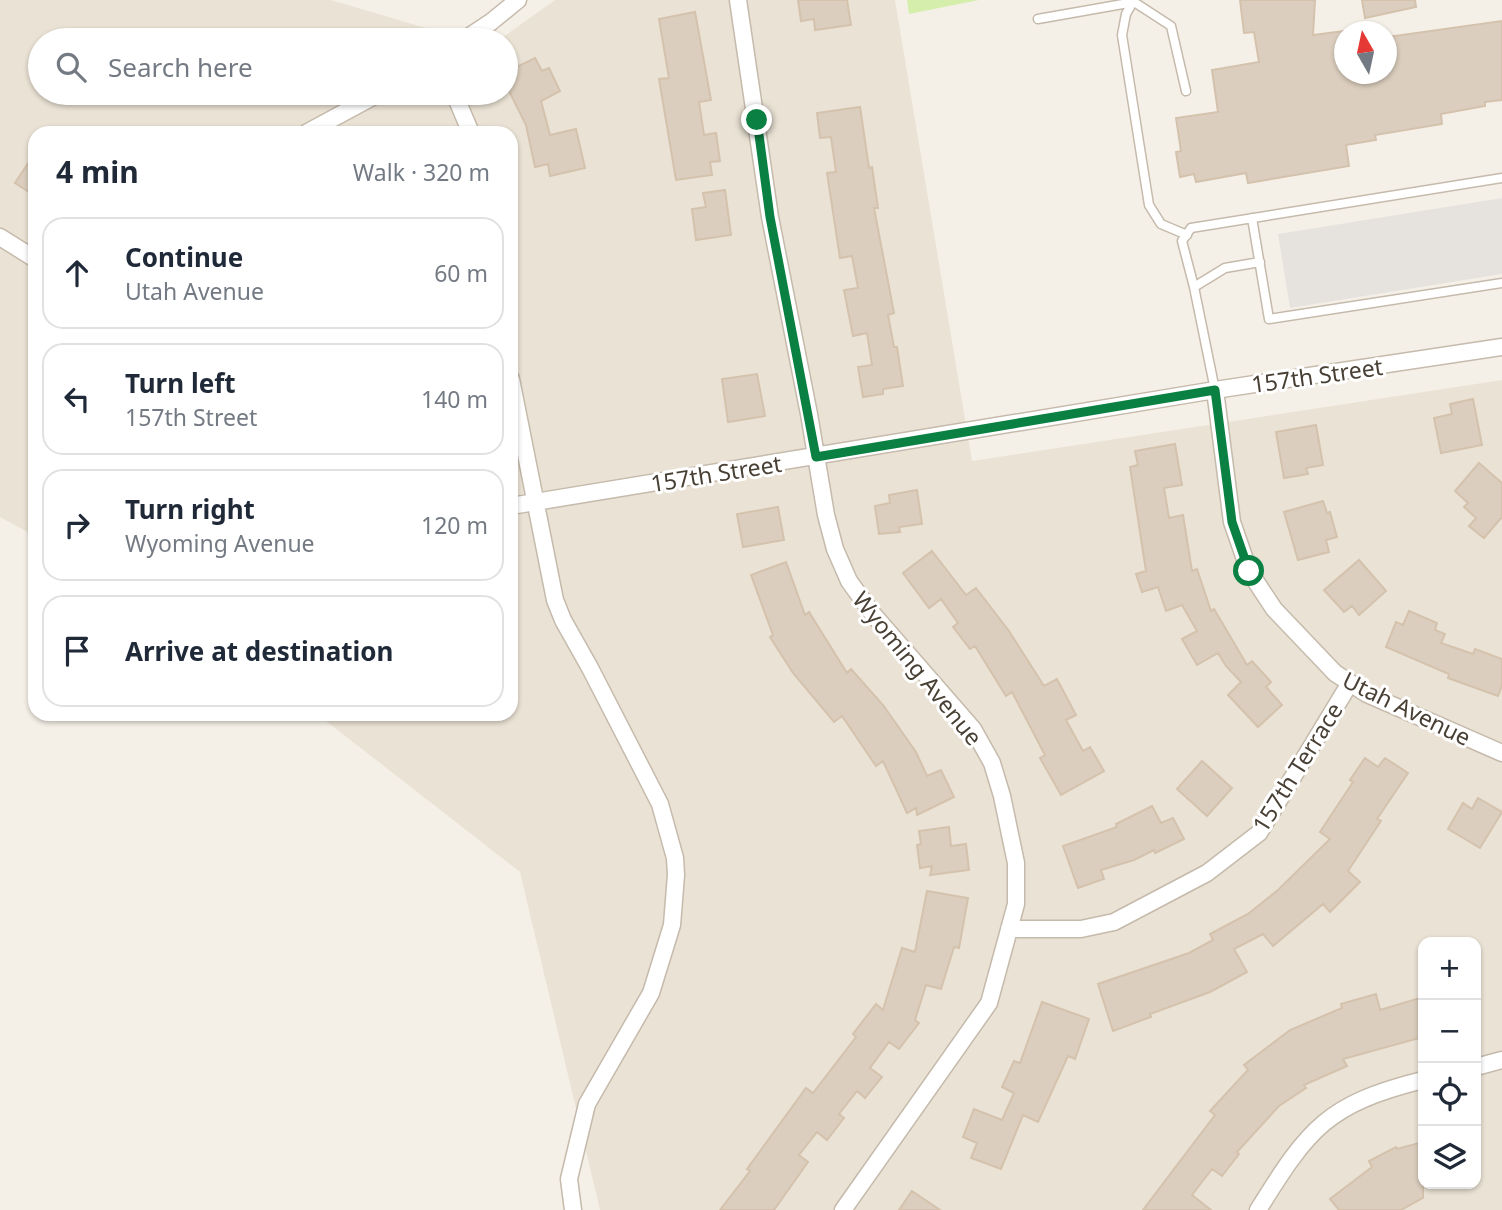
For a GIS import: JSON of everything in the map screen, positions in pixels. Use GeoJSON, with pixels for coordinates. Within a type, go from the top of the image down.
{"type":"FeatureCollection","features":[{"type":"Feature","properties":{"kind":"street"},"geometry":{"type":"LineString","coordinates":[[482,28],[518,0]]}},
{"type":"Feature","properties":{"kind":"street","name":"Wyoming Avenue"},"geometry":{"type":"LineString","coordinates":[[738,0],[770,217],[826,515],[835,550],[849,581],[872,613],[973,729],[992,763],[1016,863],[1016,904],[989,1003],[842,1210]]}},
{"type":"Feature","properties":{"kind":"street"},"geometry":{"type":"LineString","coordinates":[[319,126],[358,105]]}},
{"type":"Feature","properties":{"kind":"street"},"geometry":{"type":"LineString","coordinates":[[459,105],[468,126]]}},
{"type":"Feature","properties":{"kind":"street"},"geometry":{"type":"LineString","coordinates":[[0,237],[28,255]]}},
{"type":"Feature","properties":{"kind":"street","name":"157th Street"},"geometry":{"type":"LineString","coordinates":[[518,504],[1215,390],[1502,347]]}},
{"type":"Feature","properties":{"kind":"street","name":"Utah Avenue"},"geometry":{"type":"LineString","coordinates":[[1215,390],[1232,522],[1249,571],[1274,609],[1335,673],[1367,694],[1502,753]]}},
{"type":"Feature","properties":{"kind":"street"},"geometry":{"type":"LineString","coordinates":[[518,416],[555,600],[660,804],[675,858],[672,925],[651,993],[587,1104],[569,1179],[573,1210]]}},
{"type":"Feature","properties":{"kind":"street","name":"157th Terrace"},"geometry":{"type":"LineString","coordinates":[[1009,929],[1081,929],[1114,922],[1208,873],[1259,833],[1350,683]]}},
{"type":"Feature","properties":{"kind":"street"},"geometry":{"type":"LineString","coordinates":[[1481,1066],[1502,1060]]}},
{"type":"Feature","properties":{"kind":"street"},"geometry":{"type":"LineString","coordinates":[[1258,1210],[1304,1141],[1324,1121],[1354,1102],[1418,1081]]}},
{"type":"Feature","properties":{"kind":"lane"},"geometry":{"type":"LineString","coordinates":[[1134,1],[1126,14],[1122,35],[1149,205],[1161,224],[1186,234]]}},
{"type":"Feature","properties":{"kind":"lane"},"geometry":{"type":"LineString","coordinates":[[1038,19],[1134,1],[1171,26],[1186,91]]}},
{"type":"Feature","properties":{"kind":"lane"},"geometry":{"type":"LineString","coordinates":[[1215,390],[1182,241],[1191,228],[1502,178]]}},
{"type":"Feature","properties":{"kind":"lane"},"geometry":{"type":"LineString","coordinates":[[1252,218],[1269,319],[1502,283]]}},
{"type":"Feature","properties":{"kind":"lane"},"geometry":{"type":"LineString","coordinates":[[1194,287],[1225,268],[1260,262]]}},
{"type":"Feature","properties":{"kind":"shaded area"},"geometry":{"type":"Polygon","coordinates":[[[0,0],[331,0],[426,28],[28,28],[28,105],[518,105],[518,28],[516,28],[555,0],[895,0],[972,461],[1502,380],[1502,1210],[600,1210],[520,872],[326,721],[518,721],[518,126],[28,126],[28,532],[0,517],[0,0]]]}},
{"type":"Feature","properties":{"kind":"shaded area"},"geometry":{"type":"Polygon","coordinates":[[[1502,198],[1502,274],[1290,308],[1278,234],[1502,198]]]}},
{"type":"Feature","properties":{"kind":"green space"},"geometry":{"type":"Polygon","coordinates":[[[907,0],[979,0],[909,14],[907,0]]]}},
{"type":"Feature","properties":{"kind":"building"},"geometry":{"type":"Polygon","coordinates":[[[798,0],[847,0],[851,25],[815,30],[814,19],[801,21],[798,0]]]}},
{"type":"Feature","properties":{"kind":"building"},"geometry":{"type":"Polygon","coordinates":[[[1240,0],[1315,0],[1313,35],[1334,32],[1334,84],[1397,84],[1397,36],[1502,21],[1502,100],[1441,114],[1442,124],[1375,135],[1376,140],[1346,145],[1349,166],[1248,183],[1246,173],[1196,182],[1194,174],[1180,177],[1176,152],[1181,151],[1176,118],[1218,112],[1212,70],[1259,62],[1254,32],[1244,33],[1240,0]]]}},
{"type":"Feature","properties":{"kind":"building"},"geometry":{"type":"Polygon","coordinates":[[[1362,0],[1415,0],[1416,7],[1365,18],[1362,0]]]}},
{"type":"Feature","properties":{"kind":"building"},"geometry":{"type":"Polygon","coordinates":[[[695,12],[711,100],[699,102],[704,135],[716,133],[720,161],[710,162],[712,175],[676,180],[659,79],[669,78],[659,19],[695,12]]]}},
{"type":"Feature","properties":{"kind":"building"},"geometry":{"type":"Polygon","coordinates":[[[535,58],[542,71],[549,68],[560,91],[541,101],[550,135],[576,129],[585,168],[550,176],[548,164],[535,167],[526,125],[516,105],[518,66],[535,58]]]}},
{"type":"Feature","properties":{"kind":"building"},"geometry":{"type":"Polygon","coordinates":[[[860,107],[878,208],[874,208],[894,313],[888,315],[894,347],[897,347],[903,386],[883,389],[883,394],[863,397],[858,367],[872,365],[867,333],[853,336],[844,290],[858,288],[852,256],[840,258],[827,173],[836,172],[831,137],[820,138],[817,113],[860,107]]]}},
{"type":"Feature","properties":{"kind":"building"},"geometry":{"type":"Polygon","coordinates":[[[28,164],[28,191],[15,183],[28,164]]]}},
{"type":"Feature","properties":{"kind":"building"},"geometry":{"type":"Polygon","coordinates":[[[725,190],[731,235],[696,240],[692,209],[706,207],[703,193],[725,190]]]}},
{"type":"Feature","properties":{"kind":"building"},"geometry":{"type":"Polygon","coordinates":[[[757,374],[765,416],[728,422],[722,379],[757,374]]]}},
{"type":"Feature","properties":{"kind":"building"},"geometry":{"type":"Polygon","coordinates":[[[1473,399],[1482,445],[1441,453],[1434,418],[1452,414],[1450,404],[1473,399]]]}},
{"type":"Feature","properties":{"kind":"building"},"geometry":{"type":"Polygon","coordinates":[[[1316,425],[1323,465],[1306,468],[1308,474],[1284,478],[1276,432],[1316,425]]]}},
{"type":"Feature","properties":{"kind":"building"},"geometry":{"type":"Polygon","coordinates":[[[1175,444],[1182,485],[1164,488],[1169,518],[1183,515],[1192,571],[1197,569],[1211,611],[1214,609],[1247,665],[1252,661],[1271,682],[1266,687],[1282,705],[1258,727],[1228,695],[1241,682],[1218,653],[1197,665],[1182,639],[1197,631],[1182,605],[1166,611],[1158,587],[1142,592],[1136,574],[1146,571],[1130,467],[1138,465],[1135,451],[1175,444]]]}},
{"type":"Feature","properties":{"kind":"building"},"geometry":{"type":"Polygon","coordinates":[[[1479,463],[1502,483],[1502,517],[1484,538],[1469,526],[1476,518],[1464,507],[1468,503],[1455,491],[1479,463]]]}},
{"type":"Feature","properties":{"kind":"building"},"geometry":{"type":"Polygon","coordinates":[[[917,490],[922,524],[899,527],[900,532],[879,534],[875,506],[890,503],[889,495],[917,490]]]}},
{"type":"Feature","properties":{"kind":"building"},"geometry":{"type":"Polygon","coordinates":[[[1323,501],[1327,513],[1330,512],[1337,537],[1326,540],[1329,552],[1298,560],[1284,512],[1323,501]]]}},
{"type":"Feature","properties":{"kind":"building"},"geometry":{"type":"Polygon","coordinates":[[[778,507],[784,540],[743,547],[737,514],[778,507]]]}},
{"type":"Feature","properties":{"kind":"building"},"geometry":{"type":"Polygon","coordinates":[[[932,551],[966,595],[976,588],[1009,631],[1044,686],[1057,679],[1076,715],[1066,720],[1083,751],[1090,747],[1104,771],[1061,795],[1040,758],[1045,755],[1012,692],[1006,696],[975,646],[970,649],[953,627],[958,623],[941,599],[929,608],[903,573],[932,551]]]}},
{"type":"Feature","properties":{"kind":"building"},"geometry":{"type":"Polygon","coordinates":[[[1359,560],[1386,591],[1359,615],[1352,606],[1344,612],[1324,590],[1359,560]]]}},
{"type":"Feature","properties":{"kind":"building"},"geometry":{"type":"Polygon","coordinates":[[[786,562],[805,615],[809,612],[847,673],[851,669],[883,705],[916,752],[927,776],[941,770],[954,797],[917,815],[916,808],[907,813],[883,761],[876,766],[842,716],[834,722],[793,673],[770,637],[773,635],[751,575],[786,562]]]}},
{"type":"Feature","properties":{"kind":"building"},"geometry":{"type":"Polygon","coordinates":[[[1409,611],[1437,623],[1435,630],[1445,634],[1441,643],[1473,654],[1475,649],[1502,659],[1502,685],[1498,696],[1448,678],[1449,674],[1386,647],[1396,622],[1403,625],[1409,611]]]}},
{"type":"Feature","properties":{"kind":"building"},"geometry":{"type":"Polygon","coordinates":[[[1365,758],[1378,767],[1385,758],[1408,773],[1377,819],[1381,821],[1348,871],[1360,882],[1330,912],[1323,904],[1273,946],[1263,934],[1234,949],[1247,972],[1210,992],[1113,1031],[1098,984],[1189,953],[1213,940],[1210,934],[1248,914],[1278,890],[1330,839],[1320,832],[1353,782],[1350,780],[1365,758]]]}},
{"type":"Feature","properties":{"kind":"building"},"geometry":{"type":"Polygon","coordinates":[[[1202,761],[1232,788],[1207,816],[1177,789],[1202,761]]]}},
{"type":"Feature","properties":{"kind":"building"},"geometry":{"type":"Polygon","coordinates":[[[1478,798],[1502,812],[1480,848],[1448,829],[1463,803],[1472,809],[1478,798]]]}},
{"type":"Feature","properties":{"kind":"building"},"geometry":{"type":"Polygon","coordinates":[[[1152,806],[1161,823],[1173,818],[1184,839],[1155,853],[1154,850],[1134,860],[1101,870],[1104,879],[1078,888],[1063,846],[1117,827],[1116,824],[1152,806]]]}},
{"type":"Feature","properties":{"kind":"building"},"geometry":{"type":"Polygon","coordinates":[[[949,827],[951,846],[966,844],[969,870],[930,875],[932,866],[920,868],[917,845],[921,844],[919,831],[949,827]]]}},
{"type":"Feature","properties":{"kind":"building"},"geometry":{"type":"Polygon","coordinates":[[[927,891],[968,898],[959,948],[954,947],[941,989],[926,985],[915,1020],[919,1023],[899,1049],[889,1042],[870,1068],[882,1077],[865,1098],[857,1091],[839,1114],[844,1118],[827,1140],[817,1132],[799,1155],[808,1162],[774,1210],[720,1210],[806,1088],[813,1093],[856,1037],[853,1034],[876,1004],[883,1010],[902,948],[915,952],[927,891]]]}},
{"type":"Feature","properties":{"kind":"building"},"geometry":{"type":"Polygon","coordinates":[[[1376,994],[1380,1010],[1418,999],[1418,1038],[1343,1059],[1347,1066],[1304,1085],[1306,1088],[1279,1106],[1237,1152],[1239,1154],[1222,1176],[1212,1169],[1192,1195],[1211,1210],[1143,1210],[1215,1115],[1210,1111],[1248,1070],[1244,1065],[1290,1030],[1342,1008],[1341,1004],[1376,994]]]}},
{"type":"Feature","properties":{"kind":"building"},"geometry":{"type":"Polygon","coordinates":[[[1042,1002],[1089,1019],[1075,1059],[1068,1056],[1038,1122],[1023,1115],[1001,1169],[971,1158],[977,1143],[963,1137],[974,1109],[1002,1120],[1014,1093],[1002,1087],[1014,1061],[1020,1063],[1042,1002]]]}},
{"type":"Feature","properties":{"kind":"building"},"geometry":{"type":"Polygon","coordinates":[[[1418,1143],[1418,1189],[1423,1189],[1423,1198],[1401,1210],[1339,1210],[1330,1199],[1372,1167],[1369,1161],[1396,1147],[1397,1149],[1418,1143]]]}},
{"type":"Feature","properties":{"kind":"building"},"geometry":{"type":"Polygon","coordinates":[[[912,1191],[940,1210],[899,1210],[912,1191]]]}},
{"type":"Feature","properties":{"kind":"route"},"geometry":{"type":"LineString","coordinates":[[757,120],[770,217],[816,457],[1215,390],[1232,522],[1249,571]]}}]}
